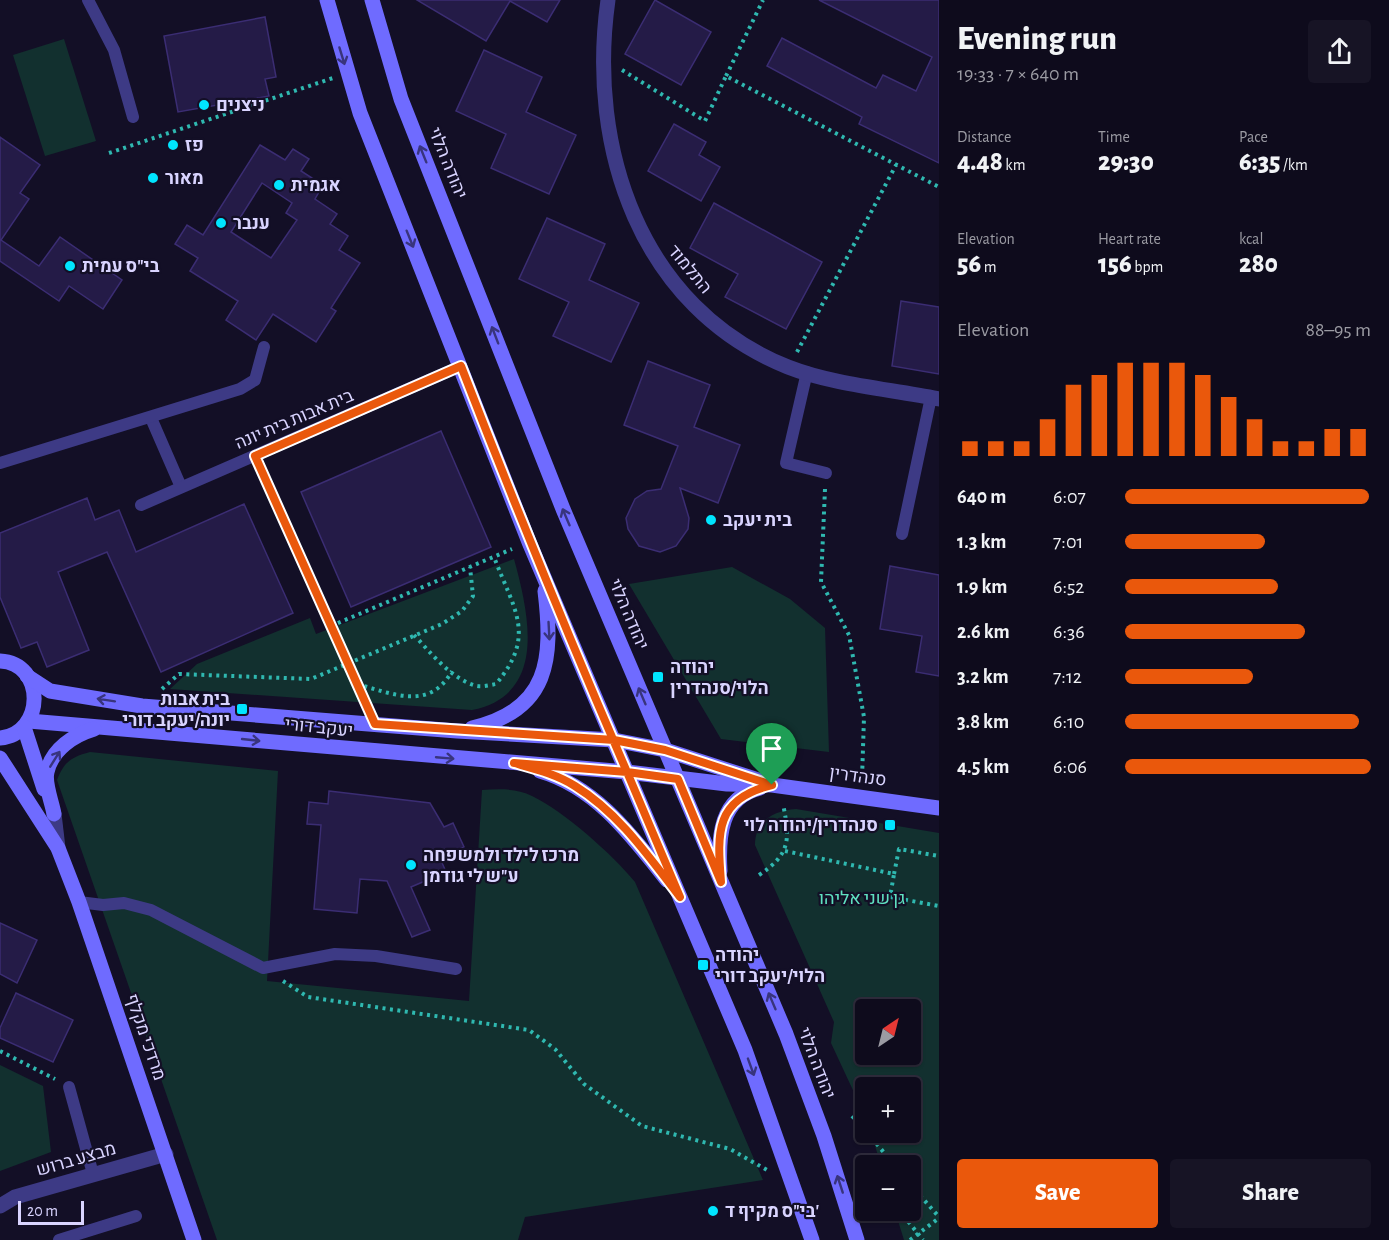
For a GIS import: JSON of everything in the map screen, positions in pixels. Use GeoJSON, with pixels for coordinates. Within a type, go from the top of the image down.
{"type":"FeatureCollection","features":[{"type":"Feature","properties":{"kind":"main road"},"geometry":{"type":"LineString","coordinates":[[327,0],[360,113],[529,542],[745,1050],[812,1240]]}},
{"type":"Feature","properties":{"kind":"main road","name":"יהודה הלוי"},"geometry":{"type":"LineString","coordinates":[[372,0],[401,99],[563,509],[786,1034],[824,1136],[857,1240]]}},
{"type":"Feature","properties":{"kind":"main road"},"geometry":{"type":"LineString","coordinates":[[458,731],[485,725],[507,715],[523,704],[542,677],[550,643],[543,573]]}},
{"type":"Feature","properties":{"kind":"main road","name":"יעקב דורי"},"geometry":{"type":"LineString","coordinates":[[2,659],[50,691],[142,706],[458,731],[614,740],[665,750]]}},
{"type":"Feature","properties":{"kind":"main road"},"geometry":{"type":"LineString","coordinates":[[0,738],[15,734],[26,724],[35,698],[27,676]]}},
{"type":"Feature","properties":{"kind":"main road","name":"יעקב דורי"},"geometry":{"type":"LineString","coordinates":[[26,724],[109,725],[627,772],[678,779]]}},
{"type":"Feature","properties":{"kind":"main road","name":"מרדכי מקלף"},"geometry":{"type":"LineString","coordinates":[[26,724],[31,756],[54,814]]}},
{"type":"Feature","properties":{"kind":"main road"},"geometry":{"type":"LineString","coordinates":[[54,814],[46,773],[54,756],[77,735],[109,725]]}},
{"type":"Feature","properties":{"kind":"main road","name":"סנהדרין"},"geometry":{"type":"LineString","coordinates":[[665,750],[772,785]]}},
{"type":"Feature","properties":{"kind":"main road","name":"מרדכי מקלף"},"geometry":{"type":"LineString","coordinates":[[0,758],[58,848],[80,902],[194,1240]]}},
{"type":"Feature","properties":{"kind":"main road"},"geometry":{"type":"LineString","coordinates":[[514,763],[551,774],[574,785],[596,801],[640,846],[680,897]]}},
{"type":"Feature","properties":{"kind":"main road","name":"סנהדרין"},"geometry":{"type":"LineString","coordinates":[[678,779],[772,785],[861,795],[939,808]]}},
{"type":"Feature","properties":{"kind":"main road"},"geometry":{"type":"LineString","coordinates":[[721,882],[719,836],[725,814],[742,795],[772,785]]}},
{"type":"Feature","properties":{"kind":"street","name":"התלמוד"},"geometry":{"type":"LineString","coordinates":[[608,0],[604,58],[606,109],[613,155],[648,247],[662,270],[693,304],[724,332],[752,350],[789,367],[807,372],[935,398]]}},
{"type":"Feature","properties":{"kind":"street","name":"מרדכי מקלף"},"geometry":{"type":"LineString","coordinates":[[54,814],[58,848]]}},
{"type":"Feature","properties":{"kind":"street","name":"מבצע ברוש"},"geometry":{"type":"LineString","coordinates":[[0,1206],[15,1197],[166,1154]]}},
{"type":"Feature","properties":{"kind":"lane"},"geometry":{"type":"LineString","coordinates":[[88,0],[114,50],[133,117]]}},
{"type":"Feature","properties":{"kind":"lane"},"geometry":{"type":"LineString","coordinates":[[0,463],[240,389],[255,380],[264,347]]}},
{"type":"Feature","properties":{"kind":"lane","name":"בית אבות בית יונה"},"geometry":{"type":"LineString","coordinates":[[141,505],[461,366]]}},
{"type":"Feature","properties":{"kind":"lane"},"geometry":{"type":"LineString","coordinates":[[807,372],[786,463],[826,473]]}},
{"type":"Feature","properties":{"kind":"lane"},"geometry":{"type":"LineString","coordinates":[[902,534],[935,398]]}},
{"type":"Feature","properties":{"kind":"lane"},"geometry":{"type":"LineString","coordinates":[[151,418],[182,487]]}},
{"type":"Feature","properties":{"kind":"lane"},"geometry":{"type":"LineString","coordinates":[[80,902],[103,905],[124,903],[151,910],[262,968],[335,954],[376,956],[456,969]]}},
{"type":"Feature","properties":{"kind":"lane"},"geometry":{"type":"LineString","coordinates":[[69,1086],[93,1174]]}},
{"type":"Feature","properties":{"kind":"lane"},"geometry":{"type":"LineString","coordinates":[[59,1240],[136,1216]]}},
{"type":"Feature","properties":{"kind":"path"},"geometry":{"type":"LineString","coordinates":[[604,58],[705,121],[763,0]]}},
{"type":"Feature","properties":{"kind":"path"},"geometry":{"type":"LineString","coordinates":[[109,153],[348,74]]}},
{"type":"Feature","properties":{"kind":"path"},"geometry":{"type":"LineString","coordinates":[[726,76],[939,187]]}},
{"type":"Feature","properties":{"kind":"path"},"geometry":{"type":"LineString","coordinates":[[789,367],[896,165]]}},
{"type":"Feature","properties":{"kind":"path"},"geometry":{"type":"LineString","coordinates":[[255,456],[375,724]]}},
{"type":"Feature","properties":{"kind":"path"},"geometry":{"type":"LineString","coordinates":[[826,473],[821,582],[849,635],[864,717],[861,795]]}},
{"type":"Feature","properties":{"kind":"path"},"geometry":{"type":"LineString","coordinates":[[331,626],[529,542]]}},
{"type":"Feature","properties":{"kind":"path"},"geometry":{"type":"LineString","coordinates":[[414,635],[464,681],[478,686],[496,684],[518,651],[520,627],[494,557]]}},
{"type":"Feature","properties":{"kind":"path"},"geometry":{"type":"LineString","coordinates":[[142,706],[179,674],[311,679],[442,624],[462,611],[473,596],[470,567]]}},
{"type":"Feature","properties":{"kind":"path"},"geometry":{"type":"LineString","coordinates":[[356,684],[411,696],[429,695],[443,687],[452,671]]}},
{"type":"Feature","properties":{"kind":"path"},"geometry":{"type":"LineString","coordinates":[[759,875],[773,866],[785,851],[788,829],[783,804]]}},
{"type":"Feature","properties":{"kind":"path"},"geometry":{"type":"LineString","coordinates":[[939,856],[899,849],[890,897],[939,906]]}},
{"type":"Feature","properties":{"kind":"path"},"geometry":{"type":"LineString","coordinates":[[785,851],[894,874]]}},
{"type":"Feature","properties":{"kind":"path"},"geometry":{"type":"LineString","coordinates":[[262,968],[308,997],[529,1030],[555,1049],[584,1084],[642,1126],[730,1149],[771,1172]]}},
{"type":"Feature","properties":{"kind":"path"},"geometry":{"type":"LineString","coordinates":[[0,1052],[69,1086]]}},
{"type":"Feature","properties":{"kind":"path"},"geometry":{"type":"LineString","coordinates":[[852,1116],[855,1119]]}},
{"type":"Feature","properties":{"kind":"path"},"geometry":{"type":"LineString","coordinates":[[875,1143],[886,1155]]}},
{"type":"Feature","properties":{"kind":"path"},"geometry":{"type":"LineString","coordinates":[[910,1240],[939,1217],[921,1197]]}},
{"type":"Feature","properties":{"kind":"path"},"geometry":{"type":"LineString","coordinates":[[908,1221],[923,1240]]}},
{"type":"Feature","properties":{"kind":"green space"},"geometry":{"type":"Polygon","coordinates":[[[64,39],[96,141],[45,156],[13,55],[64,39]]]}},
{"type":"Feature","properties":{"kind":"green space"},"geometry":{"type":"Polygon","coordinates":[[[514,559],[524,604],[527,650],[523,670],[513,688],[496,701],[472,710],[170,689],[197,664],[310,618],[316,634],[514,559]]]}},
{"type":"Feature","properties":{"kind":"green space"},"geometry":{"type":"Polygon","coordinates":[[[732,567],[790,599],[825,628],[829,752],[721,739],[629,584],[732,567]]]}},
{"type":"Feature","properties":{"kind":"green space"},"geometry":{"type":"Polygon","coordinates":[[[90,752],[278,771],[267,981],[469,1001],[482,790],[514,790],[545,803],[587,834],[635,882],[763,1180],[525,1217],[518,1240],[217,1240],[57,780],[69,761],[90,752]]]}},
{"type":"Feature","properties":{"kind":"green space","name":"גן שני אליהו"},"geometry":{"type":"Polygon","coordinates":[[[796,809],[939,833],[939,1240],[904,1240],[898,1221],[921,1221],[921,1155],[878,1155],[874,1143],[921,1143],[921,1077],[855,1077],[855,1095],[831,1043],[834,1022],[755,845],[758,830],[762,824],[780,812],[796,809]]]}},
{"type":"Feature","properties":{"kind":"green space"},"geometry":{"type":"Polygon","coordinates":[[[0,1065],[43,1086],[51,1152],[0,1171],[0,1065]]]}},
{"type":"Feature","properties":{"kind":"building"},"geometry":{"type":"Polygon","coordinates":[[[417,0],[560,0],[547,22],[510,1],[486,41],[417,0]]]}},
{"type":"Feature","properties":{"kind":"building"},"geometry":{"type":"Polygon","coordinates":[[[655,0],[711,32],[681,85],[625,54],[655,0]]]}},
{"type":"Feature","properties":{"kind":"building"},"geometry":{"type":"Polygon","coordinates":[[[819,0],[939,0],[939,163],[859,124],[862,117],[767,66],[782,38],[876,88],[883,75],[916,91],[932,57],[819,0]]]}},
{"type":"Feature","properties":{"kind":"building"},"geometry":{"type":"Polygon","coordinates":[[[265,17],[276,77],[265,79],[269,96],[178,112],[164,36],[265,17]]]}},
{"type":"Feature","properties":{"kind":"building"},"geometry":{"type":"Polygon","coordinates":[[[484,50],[542,77],[526,112],[576,135],[549,194],[491,168],[506,134],[456,111],[484,50]]]}},
{"type":"Feature","properties":{"kind":"building"},"geometry":{"type":"Polygon","coordinates":[[[674,124],[706,142],[699,155],[720,167],[701,201],[648,171],[674,124]]]}},
{"type":"Feature","properties":{"kind":"building"},"geometry":{"type":"Polygon","coordinates":[[[0,137],[40,165],[20,193],[29,199],[1,240],[39,266],[60,237],[122,280],[103,309],[69,286],[59,301],[0,261],[0,137]]]}},
{"type":"Feature","properties":{"kind":"building"},"geometry":{"type":"Polygon","coordinates":[[[260,145],[285,160],[293,149],[309,159],[301,171],[323,185],[315,199],[337,214],[330,224],[348,236],[339,250],[360,263],[331,308],[336,311],[316,342],[273,314],[256,340],[226,320],[238,301],[190,271],[198,258],[175,244],[187,225],[203,235],[260,145]],[[262,183],[231,232],[271,258],[297,220],[286,213],[292,203],[262,183]]]}},
{"type":"Feature","properties":{"kind":"building"},"geometry":{"type":"Polygon","coordinates":[[[714,203],[822,262],[786,329],[725,297],[738,274],[690,248],[714,203]]]}},
{"type":"Feature","properties":{"kind":"building"},"geometry":{"type":"Polygon","coordinates":[[[547,218],[605,244],[589,280],[639,303],[611,362],[553,336],[569,302],[519,279],[547,218]]]}},
{"type":"Feature","properties":{"kind":"building"},"geometry":{"type":"Polygon","coordinates":[[[901,301],[939,307],[939,374],[892,366],[901,301]]]}},
{"type":"Feature","properties":{"kind":"building"},"geometry":{"type":"Polygon","coordinates":[[[648,361],[710,385],[694,427],[740,445],[718,503],[680,488],[689,518],[688,529],[676,546],[660,552],[639,546],[628,529],[626,518],[635,499],[647,491],[661,489],[678,446],[624,425],[648,361]]]}},
{"type":"Feature","properties":{"kind":"building"},"geometry":{"type":"Polygon","coordinates":[[[441,431],[491,547],[351,607],[301,492],[441,431]]]}},
{"type":"Feature","properties":{"kind":"building"},"geometry":{"type":"Polygon","coordinates":[[[87,498],[95,520],[119,510],[136,552],[244,504],[293,613],[161,672],[107,552],[58,572],[89,650],[47,667],[37,642],[21,648],[0,597],[0,533],[87,498]]]}},
{"type":"Feature","properties":{"kind":"building"},"geometry":{"type":"Polygon","coordinates":[[[890,566],[939,575],[939,676],[916,672],[922,636],[880,629],[890,566]]]}},
{"type":"Feature","properties":{"kind":"building","name":"מרכז לילד ולמשפחה ע\"ש לי גודמן"},"geometry":{"type":"Polygon","coordinates":[[[329,791],[430,803],[444,827],[453,823],[464,847],[440,858],[446,872],[411,887],[430,930],[412,937],[387,881],[360,879],[357,913],[314,909],[321,825],[307,824],[309,802],[328,804],[329,791]]]}},
{"type":"Feature","properties":{"kind":"building"},"geometry":{"type":"Polygon","coordinates":[[[0,923],[37,940],[17,983],[0,974],[0,923]]]}},
{"type":"Feature","properties":{"kind":"building"},"geometry":{"type":"Polygon","coordinates":[[[16,993],[73,1020],[53,1062],[0,1038],[0,1028],[16,993]]]}},
{"type":"Feature","properties":{"kind":"place","name":"ניצנים"},"geometry":{"type":"Point","coordinates":[204,105]}},
{"type":"Feature","properties":{"kind":"place","name":"פז"},"geometry":{"type":"Point","coordinates":[173,145]}},
{"type":"Feature","properties":{"kind":"place","name":"מאור"},"geometry":{"type":"Point","coordinates":[153,178]}},
{"type":"Feature","properties":{"kind":"place","name":"אגמית"},"geometry":{"type":"Point","coordinates":[279,185]}},
{"type":"Feature","properties":{"kind":"place","name":"ענבר"},"geometry":{"type":"Point","coordinates":[221,223]}},
{"type":"Feature","properties":{"kind":"place","name":"בי\"ס עמית"},"geometry":{"type":"Point","coordinates":[70,266]}},
{"type":"Feature","properties":{"kind":"place","name":"בית יעקב"},"geometry":{"type":"Point","coordinates":[711,520]}},
{"type":"Feature","properties":{"kind":"place","name":"יהודה הלוי/סנהדרין"},"geometry":{"type":"Point","coordinates":[658,677]}},
{"type":"Feature","properties":{"kind":"place","name":"בית אבות יונה/יעקב דורי"},"geometry":{"type":"Point","coordinates":[242,709]}},
{"type":"Feature","properties":{"kind":"place","name":"סנהדרין/יהודה לוי"},"geometry":{"type":"Point","coordinates":[890,825]}},
{"type":"Feature","properties":{"kind":"place","name":"מרכז לילד ולמשפחה ע\"ש לי גודמן"},"geometry":{"type":"Point","coordinates":[411,865]}},
{"type":"Feature","properties":{"kind":"place","name":"יהודה הלוי/יעקב דורי"},"geometry":{"type":"Point","coordinates":[703,965]}},
{"type":"Feature","properties":{"kind":"place","name":"בי\"ס מקיף ד'"},"geometry":{"type":"Point","coordinates":[713,1211]}},
{"type":"Feature","properties":{"kind":"route"},"geometry":{"type":"LineString","coordinates":[[772,785],[665,750],[614,740],[375,724],[255,456],[461,366],[523,526],[614,740],[627,772],[514,763],[551,774],[574,785],[596,801],[640,846],[680,897],[627,772],[678,779],[721,882],[719,836],[725,814],[742,795],[754,789],[772,785]]}}]}
